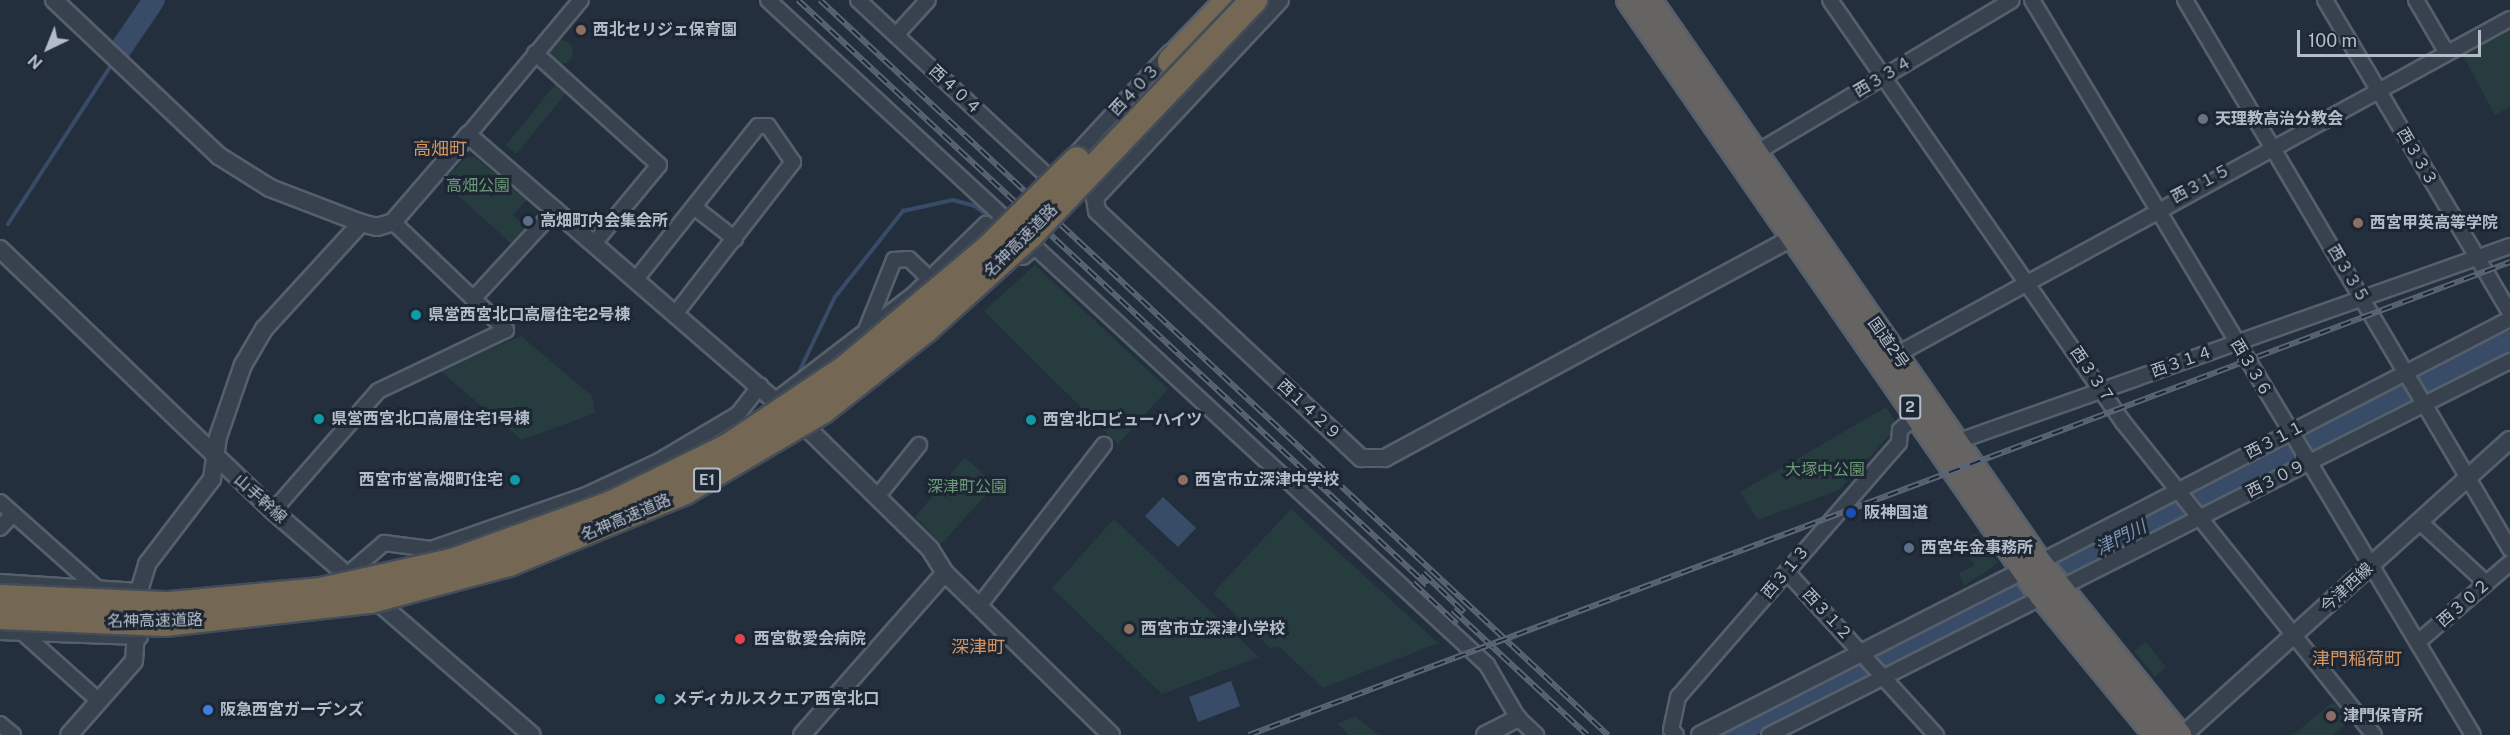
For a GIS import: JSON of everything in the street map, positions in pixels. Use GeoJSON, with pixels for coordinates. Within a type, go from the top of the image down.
{"type":"FeatureCollection","features":[{"type":"Feature","properties":{"kind":"highway","name":"名神高速道路"},"geometry":{"type":"LineString","coordinates":[[0,598],[170,605],[321,591],[501,546],[675,475],[793,406],[916,312],[1054,184],[1230,0]]}},
{"type":"Feature","properties":{"kind":"highway","name":"名神高速道路"},"geometry":{"type":"LineString","coordinates":[[0,616],[165,623],[371,600],[509,563],[685,491],[823,410],[926,329],[1030,235],[1254,0]]}},
{"type":"Feature","properties":{"kind":"highway","name":"国道2号"},"geometry":{"type":"LineString","coordinates":[[1628,0],[1801,234],[1896,355],[1956,442],[2041,579],[2181,735]]}},
{"type":"Feature","properties":{"kind":"highway","name":"国道2号"},"geometry":{"type":"LineString","coordinates":[[1650,0],[1754,154],[1801,234],[1916,416],[2041,579],[2155,735]]}},
{"type":"Feature","properties":{"kind":"street"},"geometry":{"type":"LineString","coordinates":[[54,0],[219,156],[270,188],[377,227],[393,222],[581,0]]}},
{"type":"Feature","properties":{"kind":"street"},"geometry":{"type":"LineString","coordinates":[[768,0],[1003,218],[989,227],[864,335],[776,400]]}},
{"type":"Feature","properties":{"kind":"street","name":"西４０４"},"geometry":{"type":"LineString","coordinates":[[858,0],[1052,180]]}},
{"type":"Feature","properties":{"kind":"street"},"geometry":{"type":"LineString","coordinates":[[896,35],[928,0]]}},
{"type":"Feature","properties":{"kind":"street","name":"西４０３"},"geometry":{"type":"LineString","coordinates":[[1052,180],[1218,0]]}},
{"type":"Feature","properties":{"kind":"street","name":"西１４２９"},"geometry":{"type":"LineString","coordinates":[[1280,0],[1095,198],[1097,211],[1361,458],[1385,458],[1801,234]]}},
{"type":"Feature","properties":{"kind":"street","name":"西３３７"},"geometry":{"type":"LineString","coordinates":[[1830,0],[2103,388],[2123,422],[2374,735]]}},
{"type":"Feature","properties":{"kind":"street","name":"西３３４"},"geometry":{"type":"LineString","coordinates":[[1754,154],[2012,0]]}},
{"type":"Feature","properties":{"kind":"street","name":"西３３６"},"geometry":{"type":"LineString","coordinates":[[2032,0],[2473,735]]}},
{"type":"Feature","properties":{"kind":"street","name":"西３３５"},"geometry":{"type":"LineString","coordinates":[[2185,0],[2510,549]]}},
{"type":"Feature","properties":{"kind":"street","name":"西３３３"},"geometry":{"type":"LineString","coordinates":[[2325,0],[2510,313]]}},
{"type":"Feature","properties":{"kind":"street"},"geometry":{"type":"LineString","coordinates":[[2416,0],[2447,52]]}},
{"type":"Feature","properties":{"kind":"street","name":"西３１５"},"geometry":{"type":"LineString","coordinates":[[1896,355],[2156,208],[2510,19]]}},
{"type":"Feature","properties":{"kind":"street"},"geometry":{"type":"LineString","coordinates":[[535,53],[659,165],[595,242]]}},
{"type":"Feature","properties":{"kind":"street"},"geometry":{"type":"LineString","coordinates":[[637,279],[758,126],[768,126],[793,162],[676,313]]}},
{"type":"Feature","properties":{"kind":"street"},"geometry":{"type":"LineString","coordinates":[[468,135],[595,242],[809,430],[930,549],[945,573],[1111,735]]}},
{"type":"Feature","properties":{"kind":"street"},"geometry":{"type":"LineString","coordinates":[[694,207],[735,238]]}},
{"type":"Feature","properties":{"kind":"street"},"geometry":{"type":"LineString","coordinates":[[473,299],[556,209]]}},
{"type":"Feature","properties":{"kind":"street"},"geometry":{"type":"LineString","coordinates":[[273,512],[378,391],[506,330],[393,222]]}},
{"type":"Feature","properties":{"kind":"street"},"geometry":{"type":"LineString","coordinates":[[69,735],[134,661],[140,637],[139,591],[147,564],[212,479],[243,365],[264,329],[361,223]]}},
{"type":"Feature","properties":{"kind":"street"},"geometry":{"type":"LineString","coordinates":[[989,227],[1022,258]]}},
{"type":"Feature","properties":{"kind":"street","name":"西３１４"},"geometry":{"type":"LineString","coordinates":[[1956,442],[2103,388],[2510,246]]}},
{"type":"Feature","properties":{"kind":"street"},"geometry":{"type":"LineString","coordinates":[[809,430],[945,329],[1035,247],[1352,546],[1487,665],[1518,718],[1536,735]]}},
{"type":"Feature","properties":{"kind":"street","name":"山手幹線"},"geometry":{"type":"LineString","coordinates":[[0,249],[273,512],[348,574],[532,735]]}},
{"type":"Feature","properties":{"kind":"street"},"geometry":{"type":"LineString","coordinates":[[864,335],[894,260],[909,258],[930,279]]}},
{"type":"Feature","properties":{"kind":"street","name":"西３１１"},"geometry":{"type":"LineString","coordinates":[[2041,579],[2181,492],[2290,433],[2406,376],[2510,319]]}},
{"type":"Feature","properties":{"kind":"street","name":"西３０９"},"geometry":{"type":"LineString","coordinates":[[2041,579],[2198,515],[2425,405],[2510,361]]}},
{"type":"Feature","properties":{"kind":"street"},"geometry":{"type":"LineString","coordinates":[[348,574],[384,543],[431,549],[586,495],[659,461],[738,414],[760,386]]}},
{"type":"Feature","properties":{"kind":"street","name":"西３１３"},"geometry":{"type":"LineString","coordinates":[[1676,735],[1671,730],[1678,697],[1787,572],[1916,416]]}},
{"type":"Feature","properties":{"kind":"street","name":"今津西線"},"geometry":{"type":"LineString","coordinates":[[2181,735],[2510,440]]}},
{"type":"Feature","properties":{"kind":"street"},"geometry":{"type":"LineString","coordinates":[[877,497],[919,445]]}},
{"type":"Feature","properties":{"kind":"street"},"geometry":{"type":"LineString","coordinates":[[979,606],[1104,445]]}},
{"type":"Feature","properties":{"kind":"street"},"geometry":{"type":"LineString","coordinates":[[0,502],[99,590]]}},
{"type":"Feature","properties":{"kind":"street"},"geometry":{"type":"LineString","coordinates":[[0,528],[13,514]]}},
{"type":"Feature","properties":{"kind":"street"},"geometry":{"type":"LineString","coordinates":[[2420,522],[2486,583]]}},
{"type":"Feature","properties":{"kind":"street","name":"西３０２"},"geometry":{"type":"LineString","coordinates":[[2418,642],[2510,563]]}},
{"type":"Feature","properties":{"kind":"street","name":"西３１２"},"geometry":{"type":"LineString","coordinates":[[1787,572],[1936,735]]}},
{"type":"Feature","properties":{"kind":"street"},"geometry":{"type":"LineString","coordinates":[[802,735],[945,573]]}},
{"type":"Feature","properties":{"kind":"street"},"geometry":{"type":"LineString","coordinates":[[1700,735],[1864,655],[2041,579]]}},
{"type":"Feature","properties":{"kind":"street"},"geometry":{"type":"LineString","coordinates":[[1769,735],[1882,675],[2041,579]]}},
{"type":"Feature","properties":{"kind":"street"},"geometry":{"type":"LineString","coordinates":[[0,582],[139,591]]}},
{"type":"Feature","properties":{"kind":"street"},"geometry":{"type":"LineString","coordinates":[[0,632],[140,637]]}},
{"type":"Feature","properties":{"kind":"street"},"geometry":{"type":"LineString","coordinates":[[24,634],[99,701]]}},
{"type":"Feature","properties":{"kind":"street"},"geometry":{"type":"LineString","coordinates":[[1485,735],[1518,718]]}},
{"type":"Feature","properties":{"kind":"street"},"geometry":{"type":"LineString","coordinates":[[0,724],[13,735]]}},
{"type":"Feature","properties":{"kind":"green space"},"geometry":{"type":"Polygon","coordinates":[[[2510,28],[2510,107],[2495,115],[2462,54],[2510,28]]]}},
{"type":"Feature","properties":{"kind":"green space"},"geometry":{"type":"Polygon","coordinates":[[[561,40],[566,41],[572,47],[572,57],[566,63],[561,64],[556,63],[550,57],[549,52],[550,47],[556,41],[561,40]]]}},
{"type":"Feature","properties":{"kind":"green space","name":"高畑公園"},"geometry":{"type":"Polygon","coordinates":[[[558,81],[568,91],[516,154],[506,145],[558,81]]]}},
{"type":"Feature","properties":{"kind":"green space","name":"高畑公園"},"geometry":{"type":"Polygon","coordinates":[[[475,157],[526,200],[513,215],[529,230],[515,247],[443,182],[465,158],[475,157]]]}},
{"type":"Feature","properties":{"kind":"green space"},"geometry":{"type":"Polygon","coordinates":[[[1035,265],[1168,389],[1118,444],[984,311],[1035,265]]]}},
{"type":"Feature","properties":{"kind":"green space"},"geometry":{"type":"Polygon","coordinates":[[[521,336],[592,396],[595,413],[522,440],[439,370],[521,336]]]}},
{"type":"Feature","properties":{"kind":"green space","name":"大塚中公園"},"geometry":{"type":"Polygon","coordinates":[[[1886,407],[1898,426],[1839,490],[1758,520],[1740,492],[1886,407]]]}},
{"type":"Feature","properties":{"kind":"green space","name":"深津町公園"},"geometry":{"type":"Polygon","coordinates":[[[965,457],[995,485],[941,544],[915,517],[965,457]]]}},
{"type":"Feature","properties":{"kind":"green space"},"geometry":{"type":"Polygon","coordinates":[[[1291,509],[1438,643],[1323,688],[1280,647],[1270,648],[1213,593],[1291,509]]]}},
{"type":"Feature","properties":{"kind":"green space"},"geometry":{"type":"Polygon","coordinates":[[[1114,519],[1259,657],[1162,694],[1052,588],[1114,519]]]}},
{"type":"Feature","properties":{"kind":"green space"},"geometry":{"type":"Polygon","coordinates":[[[1972,535],[1978,535],[1998,563],[1964,586],[1959,573],[1975,565],[1969,558],[1977,542],[1972,535]]]}},
{"type":"Feature","properties":{"kind":"green space"},"geometry":{"type":"Polygon","coordinates":[[[2146,642],[2166,667],[2155,677],[2134,651],[2146,642]]]}},
{"type":"Feature","properties":{"kind":"green space","name":"津門保育所"},"geometry":{"type":"Polygon","coordinates":[[[2333,702],[2349,722],[2333,735],[2293,735],[2333,702]]]}},
{"type":"Feature","properties":{"kind":"green space"},"geometry":{"type":"Polygon","coordinates":[[[1356,717],[1379,735],[1349,735],[1337,723],[1356,717]]]}},
{"type":"Feature","properties":{"kind":"water"},"geometry":{"type":"Polygon","coordinates":[[[1163,497],[1196,528],[1178,547],[1145,516],[1163,497]]]}},
{"type":"Feature","properties":{"kind":"water"},"geometry":{"type":"Polygon","coordinates":[[[1231,681],[1240,706],[1198,722],[1189,697],[1231,681]]]}},
{"type":"Feature","properties":{"kind":"waterway"},"geometry":{"type":"LineString","coordinates":[[120,50],[154,0]]}},
{"type":"Feature","properties":{"kind":"waterway"},"geometry":{"type":"LineString","coordinates":[[8,224],[114,61]]}},
{"type":"Feature","properties":{"kind":"waterway"},"geometry":{"type":"LineString","coordinates":[[799,372],[835,297],[903,211],[953,200],[975,206],[993,220]]}},
{"type":"Feature","properties":{"kind":"waterway","name":"津門川"},"geometry":{"type":"LineString","coordinates":[[1732,735],[2510,342]]}},
{"type":"Feature","properties":{"kind":"railway"},"geometry":{"type":"LineString","coordinates":[[798,0],[1427,585]]}},
{"type":"Feature","properties":{"kind":"railway"},"geometry":{"type":"LineString","coordinates":[[820,0],[1608,735]]}},
{"type":"Feature","properties":{"kind":"railway"},"geometry":{"type":"LineString","coordinates":[[1249,735],[2510,262]]}},
{"type":"Feature","properties":{"kind":"railway"},"geometry":{"type":"LineString","coordinates":[[1423,573],[1464,612]]}},
{"type":"Feature","properties":{"kind":"railway"},"geometry":{"type":"LineString","coordinates":[[1413,583],[1457,624]]}},
{"type":"Feature","properties":{"kind":"railway"},"geometry":{"type":"LineString","coordinates":[[1453,610],[1587,735]]}},
{"type":"Feature","properties":{"kind":"place","name":"西北セリジェ保育園"},"geometry":{"type":"Point","coordinates":[581,30]}},
{"type":"Feature","properties":{"kind":"place","name":"天理教高治分教会"},"geometry":{"type":"Point","coordinates":[2203,119]}},
{"type":"Feature","properties":{"kind":"place","name":"高畑町内会集会所"},"geometry":{"type":"Point","coordinates":[528,221]}},
{"type":"Feature","properties":{"kind":"place","name":"西宮甲英高等学院"},"geometry":{"type":"Point","coordinates":[2358,223]}},
{"type":"Feature","properties":{"kind":"place","name":"県営西宮北口高層住宅2号棟"},"geometry":{"type":"Point","coordinates":[416,315]}},
{"type":"Feature","properties":{"kind":"place","name":"県営西宮北口高層住宅1号棟"},"geometry":{"type":"Point","coordinates":[319,419]}},
{"type":"Feature","properties":{"kind":"place","name":"西宮北口ビューハイツ"},"geometry":{"type":"Point","coordinates":[1031,420]}},
{"type":"Feature","properties":{"kind":"place","name":"西宮市営高畑町住宅"},"geometry":{"type":"Point","coordinates":[515,480]}},
{"type":"Feature","properties":{"kind":"place","name":"西宮市立深津中学校"},"geometry":{"type":"Point","coordinates":[1183,480]}},
{"type":"Feature","properties":{"kind":"place","name":"阪神国道"},"geometry":{"type":"Point","coordinates":[1851,513]}},
{"type":"Feature","properties":{"kind":"place","name":"西宮年金事務所"},"geometry":{"type":"Point","coordinates":[1909,548]}},
{"type":"Feature","properties":{"kind":"place","name":"西宮市立深津小学校"},"geometry":{"type":"Point","coordinates":[1129,629]}},
{"type":"Feature","properties":{"kind":"place","name":"西宮敬愛会病院"},"geometry":{"type":"Point","coordinates":[740,639]}},
{"type":"Feature","properties":{"kind":"place","name":"メディカルスクエア西宮北口"},"geometry":{"type":"Point","coordinates":[660,699]}},
{"type":"Feature","properties":{"kind":"place","name":"阪急西宮ガーデンズ"},"geometry":{"type":"Point","coordinates":[208,710]}},
{"type":"Feature","properties":{"kind":"place","name":"津門保育所"},"geometry":{"type":"Point","coordinates":[2331,716]}},
{"type":"Feature","properties":{"kind":"district","name":"高畑町"},"geometry":{"type":"Point","coordinates":[440,149]}},
{"type":"Feature","properties":{"kind":"district","name":"深津町"},"geometry":{"type":"Point","coordinates":[978,647]}},
{"type":"Feature","properties":{"kind":"district","name":"津門稲荷町"},"geometry":{"type":"Point","coordinates":[2357,659]}}]}
